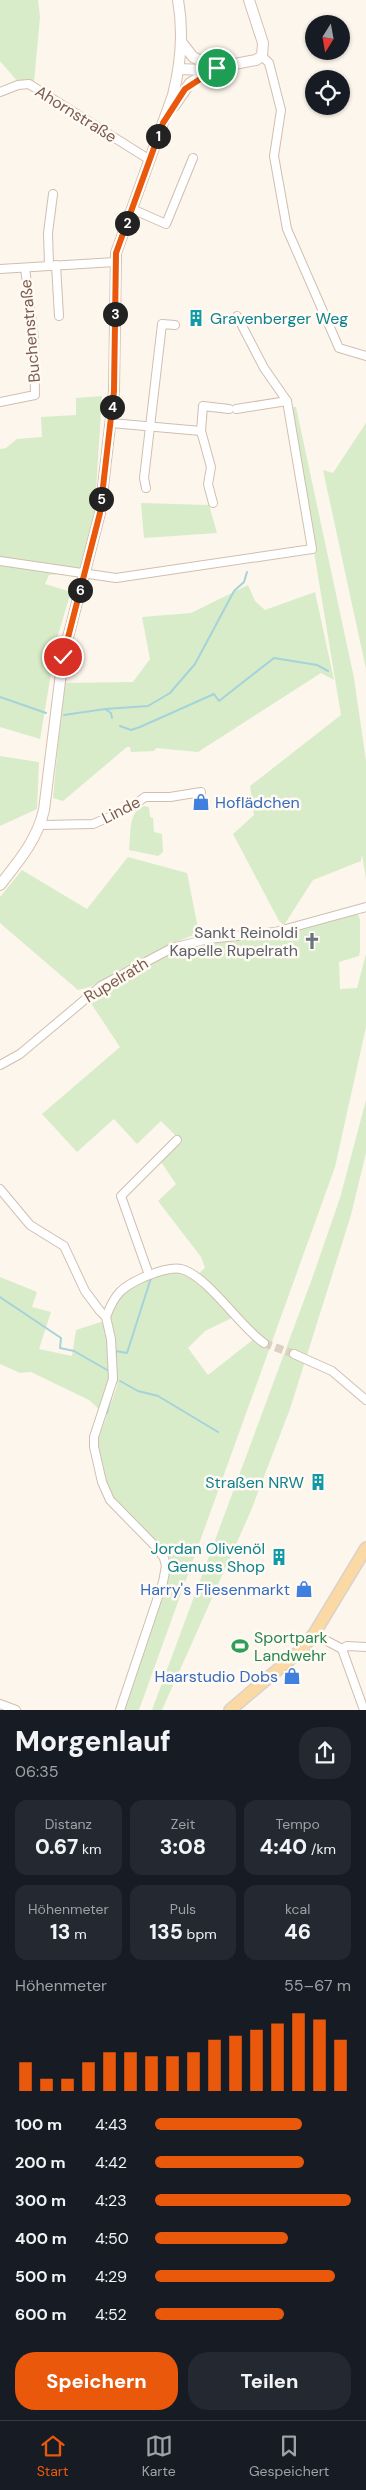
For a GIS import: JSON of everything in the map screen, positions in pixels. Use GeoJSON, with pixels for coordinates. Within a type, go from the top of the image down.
{"type":"FeatureCollection","features":[{"type":"Feature","properties":{"kind":"main road"},"geometry":{"type":"LineString","coordinates":[[0,885],[31,845],[41,826],[63,657],[100,513],[114,383],[115,262],[163,123],[179,69],[182,42],[178,0]]}},
{"type":"Feature","properties":{"kind":"main road"},"geometry":{"type":"LineString","coordinates":[[179,69],[203,70],[259,58],[264,43],[250,0]]}},
{"type":"Feature","properties":{"kind":"main road"},"geometry":{"type":"LineString","coordinates":[[182,42],[192,57],[217,68]]}},
{"type":"Feature","properties":{"kind":"main road"},"geometry":{"type":"LineString","coordinates":[[163,123],[185,89],[217,68]]}},
{"type":"Feature","properties":{"kind":"main road"},"geometry":{"type":"LineString","coordinates":[[230,1710],[301,1650],[314,1634],[366,1548]]}},
{"type":"Feature","properties":{"kind":"street"},"geometry":{"type":"LineString","coordinates":[[259,58],[269,63],[281,110],[274,156],[287,229],[339,348],[366,356]]}},
{"type":"Feature","properties":{"kind":"street","name":"Ahornstraße"},"geometry":{"type":"LineString","coordinates":[[0,92],[18,84],[29,84],[150,160]]}},
{"type":"Feature","properties":{"kind":"street"},"geometry":{"type":"LineString","coordinates":[[132,209],[166,224],[193,158]]}},
{"type":"Feature","properties":{"kind":"street"},"geometry":{"type":"LineString","coordinates":[[53,194],[48,233],[59,316]]}},
{"type":"Feature","properties":{"kind":"street"},"geometry":{"type":"LineString","coordinates":[[0,270],[115,262]]}},
{"type":"Feature","properties":{"kind":"street","name":"Buchenstraße"},"geometry":{"type":"LineString","coordinates":[[0,402],[35,395],[34,338],[25,268]]}},
{"type":"Feature","properties":{"kind":"street"},"geometry":{"type":"LineString","coordinates":[[0,561],[85,575],[116,578],[312,549],[287,401],[264,368],[237,316]]}},
{"type":"Feature","properties":{"kind":"street"},"geometry":{"type":"LineString","coordinates":[[146,488],[144,478],[162,324],[175,326]]}},
{"type":"Feature","properties":{"kind":"street"},"geometry":{"type":"LineString","coordinates":[[213,503],[208,484],[210,467],[201,431],[203,406],[233,409],[287,401]]}},
{"type":"Feature","properties":{"kind":"street"},"geometry":{"type":"LineString","coordinates":[[110,423],[201,431]]}},
{"type":"Feature","properties":{"kind":"street","name":"Linde"},"geometry":{"type":"LineString","coordinates":[[41,826],[93,824],[130,808],[145,797],[170,797],[201,792]]}},
{"type":"Feature","properties":{"kind":"street","name":"Rupelrath"},"geometry":{"type":"LineString","coordinates":[[0,1065],[25,1050],[101,986],[172,948],[208,939],[275,932],[366,907]]}},
{"type":"Feature","properties":{"kind":"street"},"geometry":{"type":"LineString","coordinates":[[149,1275],[121,1196],[177,1140]]}},
{"type":"Feature","properties":{"kind":"street"},"geometry":{"type":"LineString","coordinates":[[0,1189],[30,1225],[64,1246],[85,1291],[100,1312],[106,1316]]}},
{"type":"Feature","properties":{"kind":"street"},"geometry":{"type":"LineString","coordinates":[[120,1710],[158,1598],[166,1566],[158,1548],[116,1506],[102,1482],[94,1442],[114,1379],[111,1339],[106,1316],[111,1304],[122,1288],[149,1275],[178,1269],[194,1276],[264,1343]]}},
{"type":"Feature","properties":{"kind":"street"},"geometry":{"type":"LineString","coordinates":[[294,1354],[332,1371],[366,1400]]}},
{"type":"Feature","properties":{"kind":"street"},"geometry":{"type":"LineString","coordinates":[[314,1634],[342,1649],[364,1710]]}},
{"type":"Feature","properties":{"kind":"street"},"geometry":{"type":"LineString","coordinates":[[342,1649],[348,1646],[366,1647]]}},
{"type":"Feature","properties":{"kind":"street"},"geometry":{"type":"LineString","coordinates":[[0,1704],[16,1710]]}},
{"type":"Feature","properties":{"kind":"green space"},"geometry":{"type":"Polygon","coordinates":[[[0,0],[38,0],[40,17],[34,82],[19,83],[0,61],[0,0]]]}},
{"type":"Feature","properties":{"kind":"green space"},"geometry":{"type":"Polygon","coordinates":[[[102,396],[94,522],[79,572],[49,575],[45,584],[71,592],[57,638],[40,739],[0,727],[0,449],[6,448],[17,439],[42,437],[41,417],[76,415],[76,398],[102,396]]]}},
{"type":"Feature","properties":{"kind":"green space"},"geometry":{"type":"Polygon","coordinates":[[[290,407],[296,407],[354,678],[366,761],[366,879],[362,854],[361,861],[313,880],[284,925],[279,921],[233,834],[254,815],[250,786],[341,715],[290,407]]]}},
{"type":"Feature","properties":{"kind":"green space"},"geometry":{"type":"Polygon","coordinates":[[[366,423],[366,669],[323,470],[333,473],[366,423]]]}},
{"type":"Feature","properties":{"kind":"green space"},"geometry":{"type":"Polygon","coordinates":[[[141,503],[209,505],[217,533],[144,538],[141,503]]]}},
{"type":"Feature","properties":{"kind":"green space"},"geometry":{"type":"Polygon","coordinates":[[[248,585],[255,601],[265,610],[315,592],[334,680],[321,673],[198,752],[156,748],[154,751],[131,752],[130,747],[127,747],[63,801],[53,798],[64,683],[133,682],[150,659],[142,617],[191,613],[248,585]]]}},
{"type":"Feature","properties":{"kind":"green space"},"geometry":{"type":"Polygon","coordinates":[[[0,756],[39,762],[37,809],[0,826],[0,756]]]}},
{"type":"Feature","properties":{"kind":"green space"},"geometry":{"type":"Polygon","coordinates":[[[149,807],[150,817],[153,818],[154,832],[162,834],[163,852],[158,856],[129,850],[133,817],[140,808],[149,807]]]}},
{"type":"Feature","properties":{"kind":"green space"},"geometry":{"type":"Polygon","coordinates":[[[128,857],[187,873],[199,933],[181,940],[90,987],[78,990],[0,923],[0,897],[22,870],[87,909],[128,857]]]}},
{"type":"Feature","properties":{"kind":"green space"},"geometry":{"type":"Polygon","coordinates":[[[357,913],[360,919],[359,956],[339,962],[340,989],[357,988],[366,954],[366,1027],[335,1167],[139,1710],[124,1710],[170,1567],[162,1551],[108,1491],[96,1446],[117,1386],[114,1333],[110,1316],[118,1297],[128,1287],[165,1273],[181,1272],[196,1282],[234,1317],[205,1331],[188,1348],[208,1375],[259,1335],[221,1295],[197,1275],[205,1268],[201,1257],[158,1201],[176,1184],[161,1162],[182,1142],[161,1121],[137,1144],[114,1119],[77,1152],[42,1114],[120,1047],[88,999],[99,990],[171,951],[210,941],[274,937],[357,913]]]}},
{"type":"Feature","properties":{"kind":"green space"},"geometry":{"type":"Polygon","coordinates":[[[366,1100],[366,1153],[351,1215],[290,1409],[250,1513],[162,1710],[152,1710],[313,1276],[340,1198],[366,1100]]]}},
{"type":"Feature","properties":{"kind":"green space"},"geometry":{"type":"Polygon","coordinates":[[[0,1277],[37,1292],[32,1307],[51,1312],[39,1349],[72,1356],[76,1330],[104,1321],[112,1363],[101,1411],[89,1400],[31,1372],[20,1373],[0,1364],[0,1277]]]}},
{"type":"Feature","properties":{"kind":"waterway"},"geometry":{"type":"LineString","coordinates":[[105,709],[148,706],[170,693],[195,664],[234,591],[244,582],[247,572]]}},
{"type":"Feature","properties":{"kind":"waterway"},"geometry":{"type":"LineString","coordinates":[[120,726],[131,730],[140,727],[214,694],[219,701],[274,658],[317,665],[328,671]]}},
{"type":"Feature","properties":{"kind":"waterway"},"geometry":{"type":"LineString","coordinates":[[0,697],[46,713]]}},
{"type":"Feature","properties":{"kind":"waterway"},"geometry":{"type":"LineString","coordinates":[[64,715],[105,709],[111,713],[112,718]]}},
{"type":"Feature","properties":{"kind":"waterway"},"geometry":{"type":"LineString","coordinates":[[116,1358],[116,1351],[127,1353],[151,1278]]}},
{"type":"Feature","properties":{"kind":"waterway"},"geometry":{"type":"LineString","coordinates":[[0,1297],[61,1338],[60,1348],[74,1351],[109,1371]]}},
{"type":"Feature","properties":{"kind":"waterway"},"geometry":{"type":"LineString","coordinates":[[107,1413],[116,1378]]}},
{"type":"Feature","properties":{"kind":"waterway"},"geometry":{"type":"LineString","coordinates":[[120,1381],[138,1391],[158,1396],[218,1432]]}},
{"type":"Feature","properties":{"kind":"tunnel"},"geometry":{"type":"LineString","coordinates":[[264,1343],[294,1354]]}},
{"type":"Feature","properties":{"kind":"place","name":"Gravenberger Weg"},"geometry":{"type":"Point","coordinates":[196,318]}},
{"type":"Feature","properties":{"kind":"place","name":"Hoflädchen"},"geometry":{"type":"Point","coordinates":[201,802]}},
{"type":"Feature","properties":{"kind":"place","name":"Sankt Reinoldi Kapelle Rupelrath"},"geometry":{"type":"Point","coordinates":[312,941]}},
{"type":"Feature","properties":{"kind":"place","name":"Straßen NRW"},"geometry":{"type":"Point","coordinates":[318,1482]}},
{"type":"Feature","properties":{"kind":"place","name":"Jordan Olivenöl Genuss Shop"},"geometry":{"type":"Point","coordinates":[279,1557]}},
{"type":"Feature","properties":{"kind":"place","name":"Harry's Fliesenmarkt"},"geometry":{"type":"Point","coordinates":[304,1589]}},
{"type":"Feature","properties":{"kind":"place","name":"Sportpark Landwehr"},"geometry":{"type":"Point","coordinates":[240,1646]}},
{"type":"Feature","properties":{"kind":"place","name":"Haarstudio Dobs"},"geometry":{"type":"Point","coordinates":[292,1676]}},
{"type":"Feature","properties":{"kind":"route"},"geometry":{"type":"LineString","coordinates":[[63,657],[100,513],[114,391],[114,269],[116,253],[163,123],[180,94],[190,83],[217,68]]}}]}
